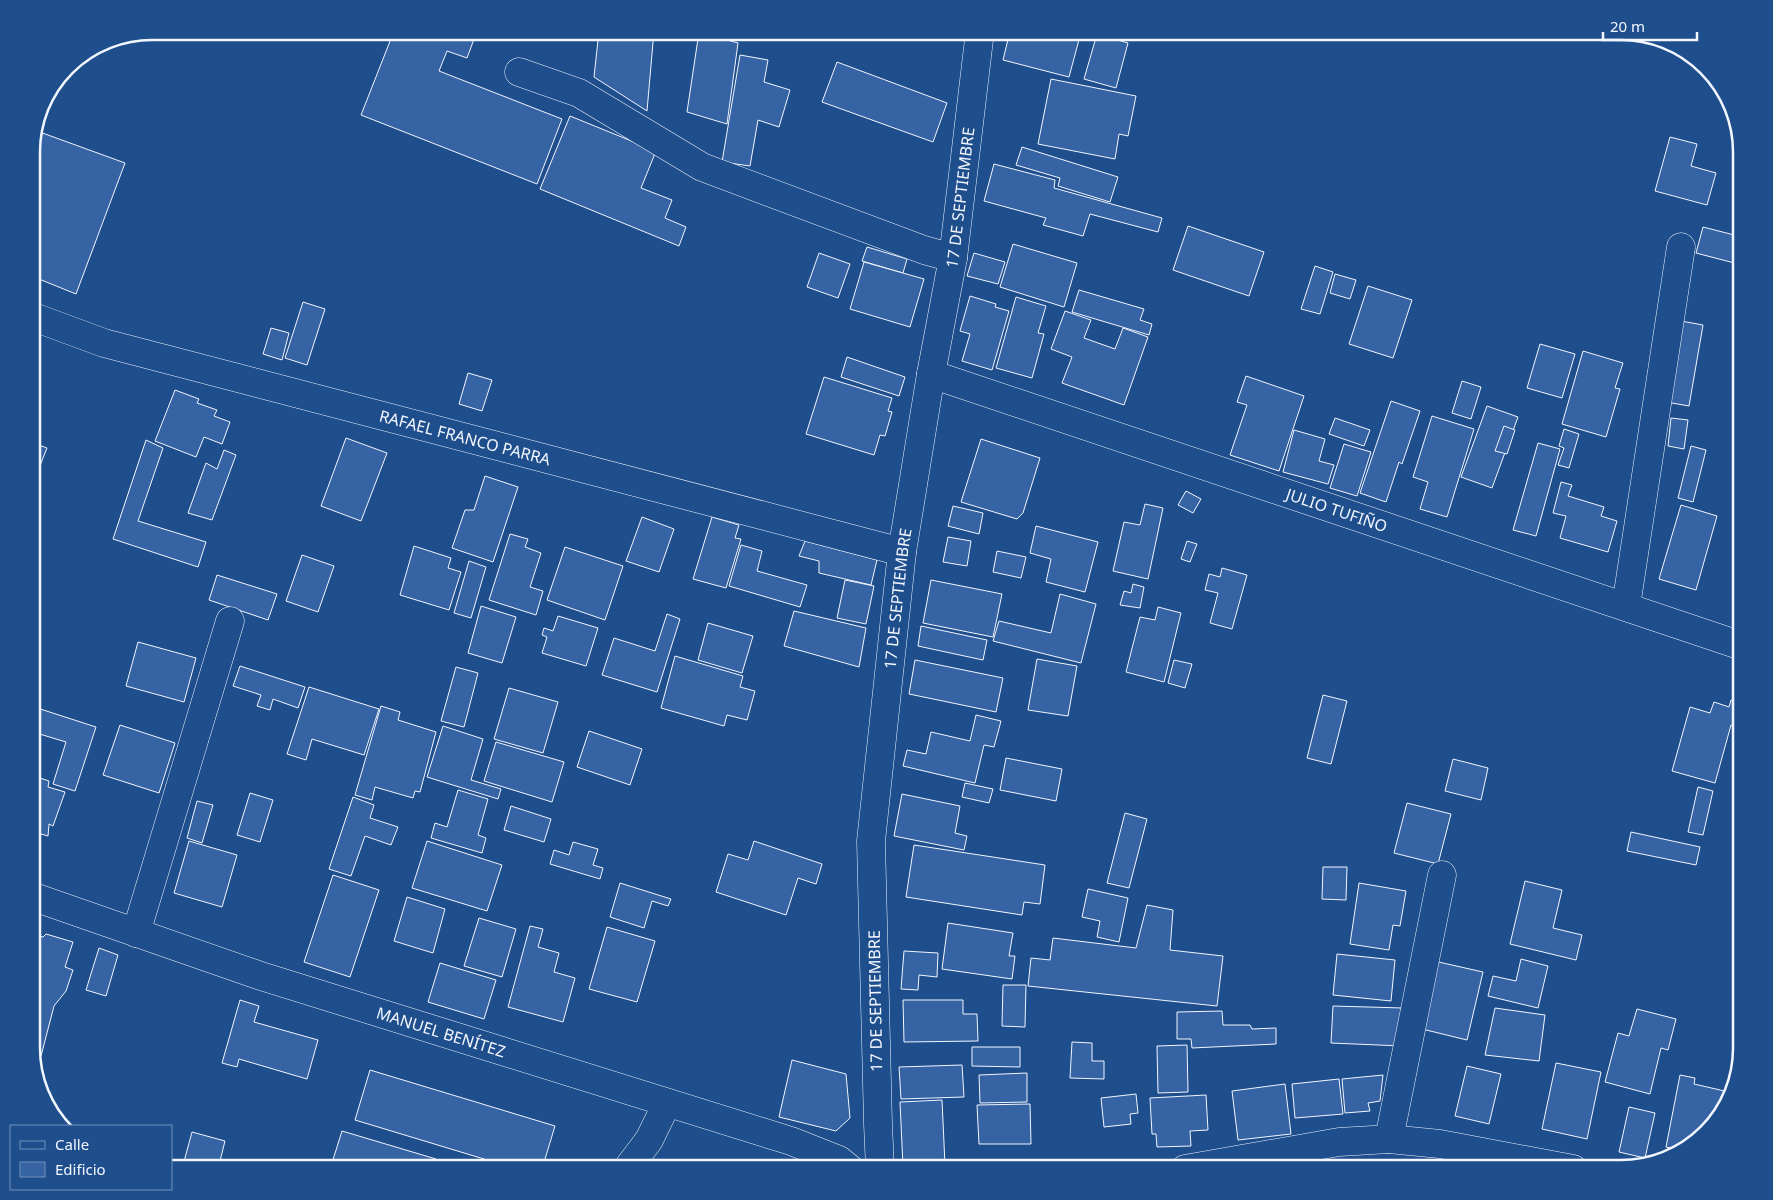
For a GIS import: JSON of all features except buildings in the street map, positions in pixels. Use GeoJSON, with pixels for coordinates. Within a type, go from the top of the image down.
{"type":"FeatureCollection","features":[{"type":"Feature","properties":{"kind":"street","name":"17 DE SEPTIEMBRE"},"geometry":{"type":"LineString","coordinates":[[880,1160],[871,841],[902,552],[952,258],[979,40]]}},
{"type":"Feature","properties":{"kind":"street"},"geometry":{"type":"LineString","coordinates":[[518,72],[579,93],[702,167],[924,250],[952,258]]}},
{"type":"Feature","properties":{"kind":"street"},"geometry":{"type":"LineString","coordinates":[[1626,606],[1681,247]]}},
{"type":"Feature","properties":{"kind":"street","name":"RAFAEL FRANCO PARRA"},"geometry":{"type":"LineString","coordinates":[[40,319],[104,343],[902,552]]}},
{"type":"Feature","properties":{"kind":"street","name":"JULIO TUFIÑO"},"geometry":{"type":"LineString","coordinates":[[931,374],[1733,643]]}},
{"type":"Feature","properties":{"kind":"street"},"geometry":{"type":"LineString","coordinates":[[136,932],[230,620]]}},
{"type":"Feature","properties":{"kind":"street"},"geometry":{"type":"LineString","coordinates":[[1389,1140],[1442,875]]}},
{"type":"Feature","properties":{"kind":"street","name":"MANUEL BENÍTEZ"},"geometry":{"type":"LineString","coordinates":[[40,899],[258,975],[822,1152],[839,1160]]}},
{"type":"Feature","properties":{"kind":"street"},"geometry":{"type":"LineString","coordinates":[[634,1160],[649,1140],[667,1103]]}},
{"type":"Feature","properties":{"kind":"street"},"geometry":{"type":"LineString","coordinates":[[1237,1160],[1340,1142],[1389,1140],[1440,1144],[1492,1160]]}}]}
